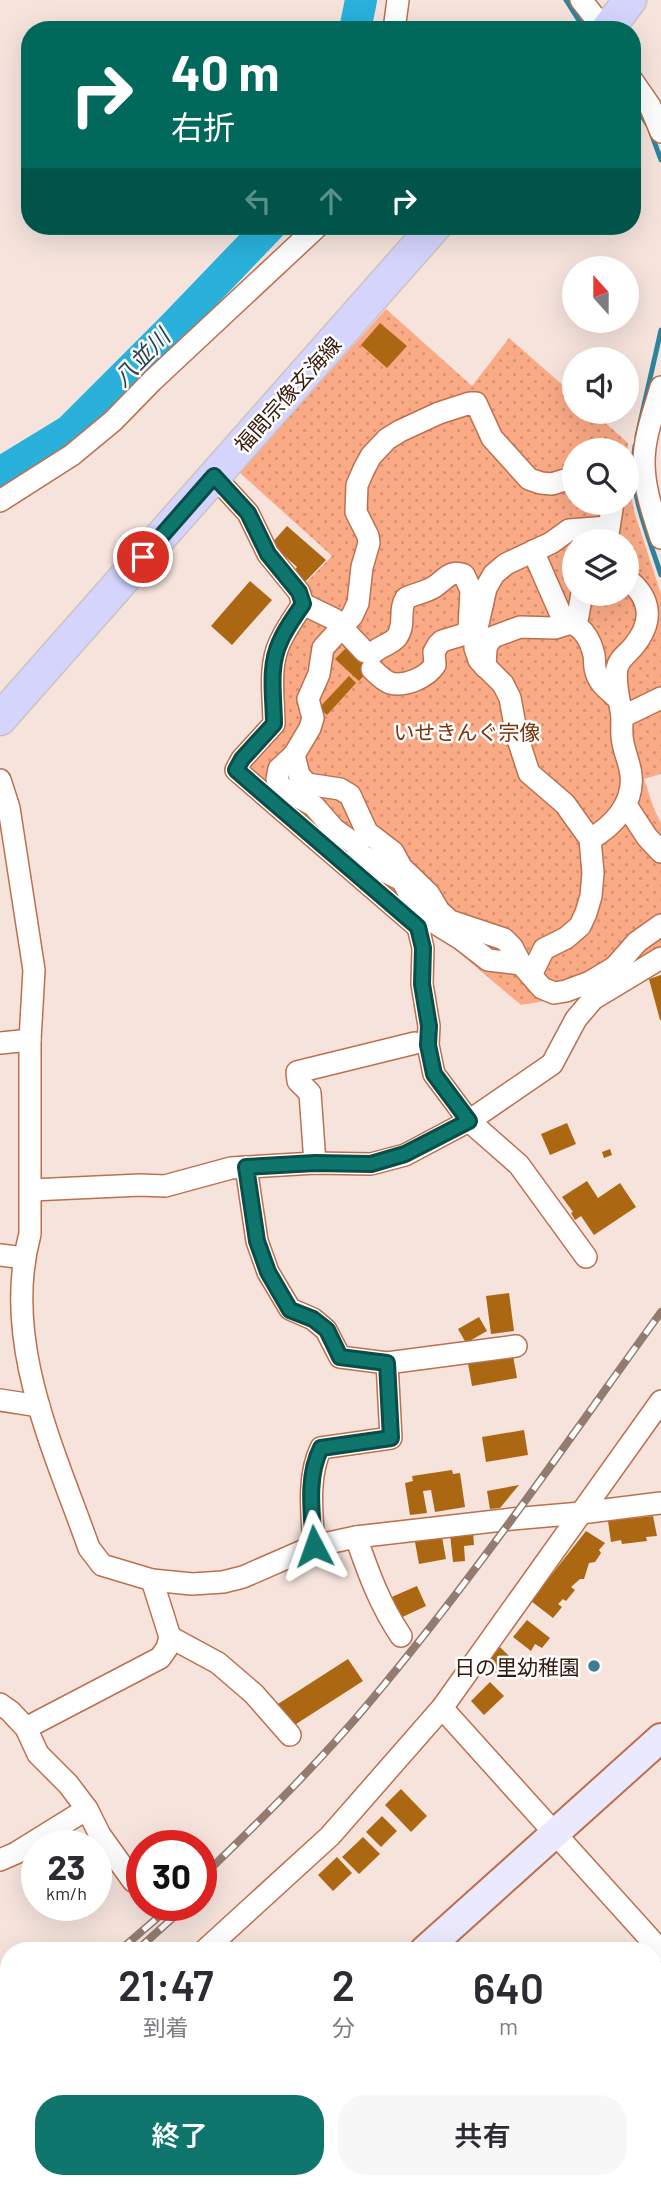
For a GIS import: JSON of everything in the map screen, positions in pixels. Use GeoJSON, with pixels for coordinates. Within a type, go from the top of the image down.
{"type":"FeatureCollection","features":[{"type":"Feature","properties":{"kind":"main road"},"geometry":{"type":"LineString","coordinates":[[613,21],[630,0]]}},
{"type":"Feature","properties":{"kind":"main road","name":"福間宗像玄海線"},"geometry":{"type":"LineString","coordinates":[[0,719],[427,235]]}},
{"type":"Feature","properties":{"kind":"street"},"geometry":{"type":"LineString","coordinates":[[395,21],[398,0]]}},
{"type":"Feature","properties":{"kind":"street"},"geometry":{"type":"LineString","coordinates":[[581,0],[598,21]]}},
{"type":"Feature","properties":{"kind":"street"},"geometry":{"type":"LineString","coordinates":[[641,93],[661,132]]}},
{"type":"Feature","properties":{"kind":"street"},"geometry":{"type":"LineString","coordinates":[[0,501],[72,455],[113,421],[308,235]]}},
{"type":"Feature","properties":{"kind":"street"},"geometry":{"type":"LineString","coordinates":[[661,387],[650,425],[644,461],[648,496],[661,538]]}},
{"type":"Feature","properties":{"kind":"street"},"geometry":{"type":"LineString","coordinates":[[402,874],[394,877],[374,861],[362,856],[355,844],[334,829],[314,806],[281,787],[277,775],[279,769],[294,755],[310,728],[313,718],[308,699],[319,674],[323,648],[352,616],[358,603],[362,567],[369,543],[356,512],[357,485],[371,456],[387,439],[413,423],[460,405],[476,403],[492,438],[529,479],[552,484],[562,481]]}},
{"type":"Feature","properties":{"kind":"street"},"geometry":{"type":"LineString","coordinates":[[214,476],[248,513],[268,554],[299,592],[303,604],[334,618],[365,652],[373,653],[399,634],[401,607],[406,598],[433,587],[454,573],[460,573],[467,578],[471,590],[469,629],[465,634],[442,641],[438,645],[434,652],[435,665],[429,674],[397,684],[384,680],[372,669]]}},
{"type":"Feature","properties":{"kind":"street"},"geometry":{"type":"LineString","coordinates":[[526,969],[544,949],[566,938],[580,926],[591,896],[593,873],[590,839],[565,804],[529,773],[517,736],[510,698],[503,684],[479,660],[475,637],[486,588],[494,574],[506,564],[562,535]]}},
{"type":"Feature","properties":{"kind":"street"},"geometry":{"type":"LineString","coordinates":[[533,551],[570,624],[588,638],[599,681],[620,708]]}},
{"type":"Feature","properties":{"kind":"street"},"geometry":{"type":"LineString","coordinates":[[590,839],[613,822],[626,805],[632,783],[622,742],[618,667],[646,628],[647,605],[639,590]]}},
{"type":"Feature","properties":{"kind":"street"},"geometry":{"type":"LineString","coordinates":[[303,604],[276,651],[273,671],[274,724],[242,759],[236,770],[418,927],[423,948],[422,984],[429,1026],[428,1045],[434,1074],[469,1121],[519,1165],[586,1257]]}},
{"type":"Feature","properties":{"kind":"street"},"geometry":{"type":"LineString","coordinates":[[485,667],[486,649],[493,637],[520,627],[546,629],[570,624],[578,617],[580,606]]}},
{"type":"Feature","properties":{"kind":"street"},"geometry":{"type":"LineString","coordinates":[[620,708],[661,698]]}},
{"type":"Feature","properties":{"kind":"street"},"geometry":{"type":"LineString","coordinates":[[294,755],[299,775],[307,784],[340,789],[350,795],[367,832],[393,852],[414,902],[427,918],[488,960],[526,969],[542,988],[554,993],[661,958]]}},
{"type":"Feature","properties":{"kind":"street"},"geometry":{"type":"LineString","coordinates":[[0,780],[9,808],[34,970],[30,1040],[32,1190],[30,1234],[24,1258],[22,1314],[27,1360],[39,1406],[89,1548],[102,1565],[152,1580],[192,1584],[223,1582],[243,1577],[314,1546],[356,1537],[661,1503]]}},
{"type":"Feature","properties":{"kind":"street"},"geometry":{"type":"LineString","coordinates":[[626,805],[647,837],[661,852]]}},
{"type":"Feature","properties":{"kind":"street"},"geometry":{"type":"LineString","coordinates":[[32,1190],[165,1186],[231,1168],[315,1163],[371,1164],[405,1154],[469,1121],[552,1064],[576,1019],[618,974],[637,942],[661,925]]}},
{"type":"Feature","properties":{"kind":"street"},"geometry":{"type":"LineString","coordinates":[[0,1044],[30,1040]]}},
{"type":"Feature","properties":{"kind":"street"},"geometry":{"type":"LineString","coordinates":[[315,1163],[310,1093],[298,1081],[297,1072],[415,1043]]}},
{"type":"Feature","properties":{"kind":"street"},"geometry":{"type":"LineString","coordinates":[[246,1167],[257,1241],[268,1272],[290,1310],[313,1319],[327,1330],[340,1357],[387,1363],[516,1346]]}},
{"type":"Feature","properties":{"kind":"street"},"geometry":{"type":"LineString","coordinates":[[0,1255],[24,1258]]}},
{"type":"Feature","properties":{"kind":"street"},"geometry":{"type":"LineString","coordinates":[[314,1546],[314,1462],[321,1448],[391,1438],[387,1363]]}},
{"type":"Feature","properties":{"kind":"street"},"geometry":{"type":"LineString","coordinates":[[0,1400],[39,1406]]}},
{"type":"Feature","properties":{"kind":"street"},"geometry":{"type":"LineString","coordinates":[[215,1942],[330,1836],[442,1708],[661,1401]]}},
{"type":"Feature","properties":{"kind":"street"},"geometry":{"type":"LineString","coordinates":[[356,1537],[371,1582],[401,1636]]}},
{"type":"Feature","properties":{"kind":"street"},"geometry":{"type":"LineString","coordinates":[[26,1728],[160,1658],[170,1637],[152,1580]]}},
{"type":"Feature","properties":{"kind":"street"},"geometry":{"type":"LineString","coordinates":[[170,1637],[218,1663],[254,1694],[290,1735]]}},
{"type":"Feature","properties":{"kind":"street"},"geometry":{"type":"LineString","coordinates":[[0,1704],[26,1728],[38,1754],[68,1784],[87,1809],[100,1835],[126,1871]]}},
{"type":"Feature","properties":{"kind":"street"},"geometry":{"type":"LineString","coordinates":[[442,1708],[652,1942]]}},
{"type":"Feature","properties":{"kind":"street"},"geometry":{"type":"LineString","coordinates":[[434,1942],[661,1738]]}},
{"type":"Feature","properties":{"kind":"street"},"geometry":{"type":"LineString","coordinates":[[0,1860],[87,1809]]}},
{"type":"Feature","properties":{"kind":"green space","name":"いせきんぐ宗像"},"geometry":{"type":"Polygon","coordinates":[[[386,309],[472,386],[509,338],[562,384],[562,424],[607,424],[622,438],[562,438],[562,515],[635,515],[661,594],[661,774],[644,779],[661,823],[661,949],[590,993],[521,1005],[244,770],[278,730],[278,667],[301,588],[332,556],[239,472],[386,309]]]}},
{"type":"Feature","properties":{"kind":"building"},"geometry":{"type":"Polygon","coordinates":[[[380,323],[407,346],[387,368],[361,345],[380,323]]]}},
{"type":"Feature","properties":{"kind":"building"},"geometry":{"type":"Polygon","coordinates":[[[287,526],[326,560],[305,582],[293,572],[297,567],[271,544],[287,526]]]}},
{"type":"Feature","properties":{"kind":"building"},"geometry":{"type":"Polygon","coordinates":[[[250,581],[272,600],[232,645],[211,626],[250,581]]]}},
{"type":"Feature","properties":{"kind":"building"},"geometry":{"type":"Polygon","coordinates":[[[350,644],[373,665],[359,681],[335,659],[350,644]]]}},
{"type":"Feature","properties":{"kind":"building"},"geometry":{"type":"Polygon","coordinates":[[[349,676],[356,683],[327,715],[319,708],[349,676]]]}},
{"type":"Feature","properties":{"kind":"building"},"geometry":{"type":"Polygon","coordinates":[[[661,975],[661,1020],[660,1020],[649,979],[661,975]]]}},
{"type":"Feature","properties":{"kind":"building"},"geometry":{"type":"Polygon","coordinates":[[[567,1123],[576,1144],[550,1155],[541,1134],[567,1123]]]}},
{"type":"Feature","properties":{"kind":"building"},"geometry":{"type":"Polygon","coordinates":[[[610,1149],[612,1155],[604,1158],[602,1152],[610,1149]]]}},
{"type":"Feature","properties":{"kind":"building"},"geometry":{"type":"Polygon","coordinates":[[[587,1181],[598,1198],[620,1183],[636,1207],[594,1235],[581,1216],[575,1220],[571,1213],[573,1212],[562,1197],[587,1181]]]}},
{"type":"Feature","properties":{"kind":"building"},"geometry":{"type":"Polygon","coordinates":[[[509,1293],[514,1331],[491,1334],[486,1296],[509,1293]]]}},
{"type":"Feature","properties":{"kind":"building"},"geometry":{"type":"Polygon","coordinates":[[[479,1317],[487,1331],[466,1343],[458,1329],[479,1317]]]}},
{"type":"Feature","properties":{"kind":"building"},"geometry":{"type":"Polygon","coordinates":[[[512,1350],[517,1378],[472,1386],[467,1358],[512,1350]]]}},
{"type":"Feature","properties":{"kind":"building"},"geometry":{"type":"Polygon","coordinates":[[[524,1430],[528,1455],[486,1462],[482,1437],[524,1430]]]}},
{"type":"Feature","properties":{"kind":"building"},"geometry":{"type":"Polygon","coordinates":[[[452,1470],[453,1474],[460,1473],[465,1507],[435,1512],[431,1490],[423,1491],[427,1513],[410,1515],[405,1483],[413,1481],[412,1476],[452,1470]]]}},
{"type":"Feature","properties":{"kind":"building"},"geometry":{"type":"Polygon","coordinates":[[[519,1485],[500,1508],[490,1509],[487,1491],[519,1485]]]}},
{"type":"Feature","properties":{"kind":"building"},"geometry":{"type":"Polygon","coordinates":[[[653,1516],[657,1536],[646,1537],[647,1541],[622,1544],[621,1540],[611,1542],[608,1521],[653,1516]]]}},
{"type":"Feature","properties":{"kind":"building"},"geometry":{"type":"Polygon","coordinates":[[[586,1531],[605,1543],[595,1562],[589,1563],[584,1579],[571,1587],[575,1590],[566,1601],[563,1599],[558,1604],[562,1607],[553,1618],[531,1601],[586,1531]]]}},
{"type":"Feature","properties":{"kind":"building"},"geometry":{"type":"Polygon","coordinates":[[[473,1532],[474,1545],[464,1546],[465,1561],[453,1562],[450,1534],[473,1532]]]}},
{"type":"Feature","properties":{"kind":"building"},"geometry":{"type":"Polygon","coordinates":[[[442,1537],[446,1559],[419,1564],[415,1542],[442,1537]]]}},
{"type":"Feature","properties":{"kind":"building"},"geometry":{"type":"Polygon","coordinates":[[[417,1586],[426,1606],[396,1620],[387,1599],[417,1586]]]}},
{"type":"Feature","properties":{"kind":"building"},"geometry":{"type":"Polygon","coordinates":[[[527,1620],[550,1638],[542,1648],[535,1644],[531,1651],[513,1637],[527,1620]]]}},
{"type":"Feature","properties":{"kind":"building"},"geometry":{"type":"Polygon","coordinates":[[[500,1647],[518,1665],[503,1680],[485,1662],[500,1647]]]}},
{"type":"Feature","properties":{"kind":"building"},"geometry":{"type":"Polygon","coordinates":[[[348,1659],[363,1681],[293,1726],[278,1704],[348,1659]]]}},
{"type":"Feature","properties":{"kind":"building"},"geometry":{"type":"Polygon","coordinates":[[[490,1682],[504,1696],[484,1715],[471,1701],[490,1682]]]}},
{"type":"Feature","properties":{"kind":"building"},"geometry":{"type":"Polygon","coordinates":[[[401,1789],[427,1816],[411,1832],[385,1805],[401,1789]]]}},
{"type":"Feature","properties":{"kind":"building"},"geometry":{"type":"Polygon","coordinates":[[[382,1816],[397,1831],[381,1847],[366,1832],[382,1816]]]}},
{"type":"Feature","properties":{"kind":"building"},"geometry":{"type":"Polygon","coordinates":[[[363,1837],[380,1854],[359,1874],[342,1857],[363,1837]]]}},
{"type":"Feature","properties":{"kind":"building"},"geometry":{"type":"Polygon","coordinates":[[[337,1857],[352,1873],[333,1891],[318,1875],[337,1857]]]}},
{"type":"Feature","properties":{"kind":"waterway","name":"八並川"},"geometry":{"type":"LineString","coordinates":[[357,21],[361,0]]}},
{"type":"Feature","properties":{"kind":"waterway"},"geometry":{"type":"LineString","coordinates":[[566,0],[579,21]]}},
{"type":"Feature","properties":{"kind":"waterway"},"geometry":{"type":"LineString","coordinates":[[641,114],[647,124]]}},
{"type":"Feature","properties":{"kind":"waterway"},"geometry":{"type":"LineString","coordinates":[[651,133],[661,160]]}},
{"type":"Feature","properties":{"kind":"waterway","name":"八並川"},"geometry":{"type":"LineString","coordinates":[[0,473],[69,431],[261,235]]}},
{"type":"Feature","properties":{"kind":"waterway"},"geometry":{"type":"LineString","coordinates":[[637,436],[661,330]]}},
{"type":"Feature","properties":{"kind":"waterway"},"geometry":{"type":"LineString","coordinates":[[639,506],[661,575]]}},
{"type":"Feature","properties":{"kind":"railway"},"geometry":{"type":"LineString","coordinates":[[217,1862],[311,1768],[411,1651],[520,1508],[661,1312]]}},
{"type":"Feature","properties":{"kind":"railway"},"geometry":{"type":"LineString","coordinates":[[129,1942],[154,1921]]}},
{"type":"Feature","properties":{"kind":"railway"},"geometry":{"type":"LineString","coordinates":[[146,1942],[169,1921]]}},
{"type":"Feature","properties":{"kind":"place","name":"日の里幼稚園"},"geometry":{"type":"Point","coordinates":[594,1666]}},
{"type":"Feature","properties":{"kind":"route"},"geometry":{"type":"LineString","coordinates":[[143,557],[214,476],[248,513],[275,565],[299,592],[303,604],[276,651],[273,671],[274,724],[242,759],[236,770],[418,927],[423,948],[422,984],[429,1026],[430,1059],[434,1074],[469,1121],[405,1154],[371,1164],[315,1163],[246,1167],[257,1241],[268,1272],[290,1310],[313,1319],[327,1330],[340,1357],[387,1363],[391,1438],[321,1448],[314,1462],[314,1546]]}}]}
